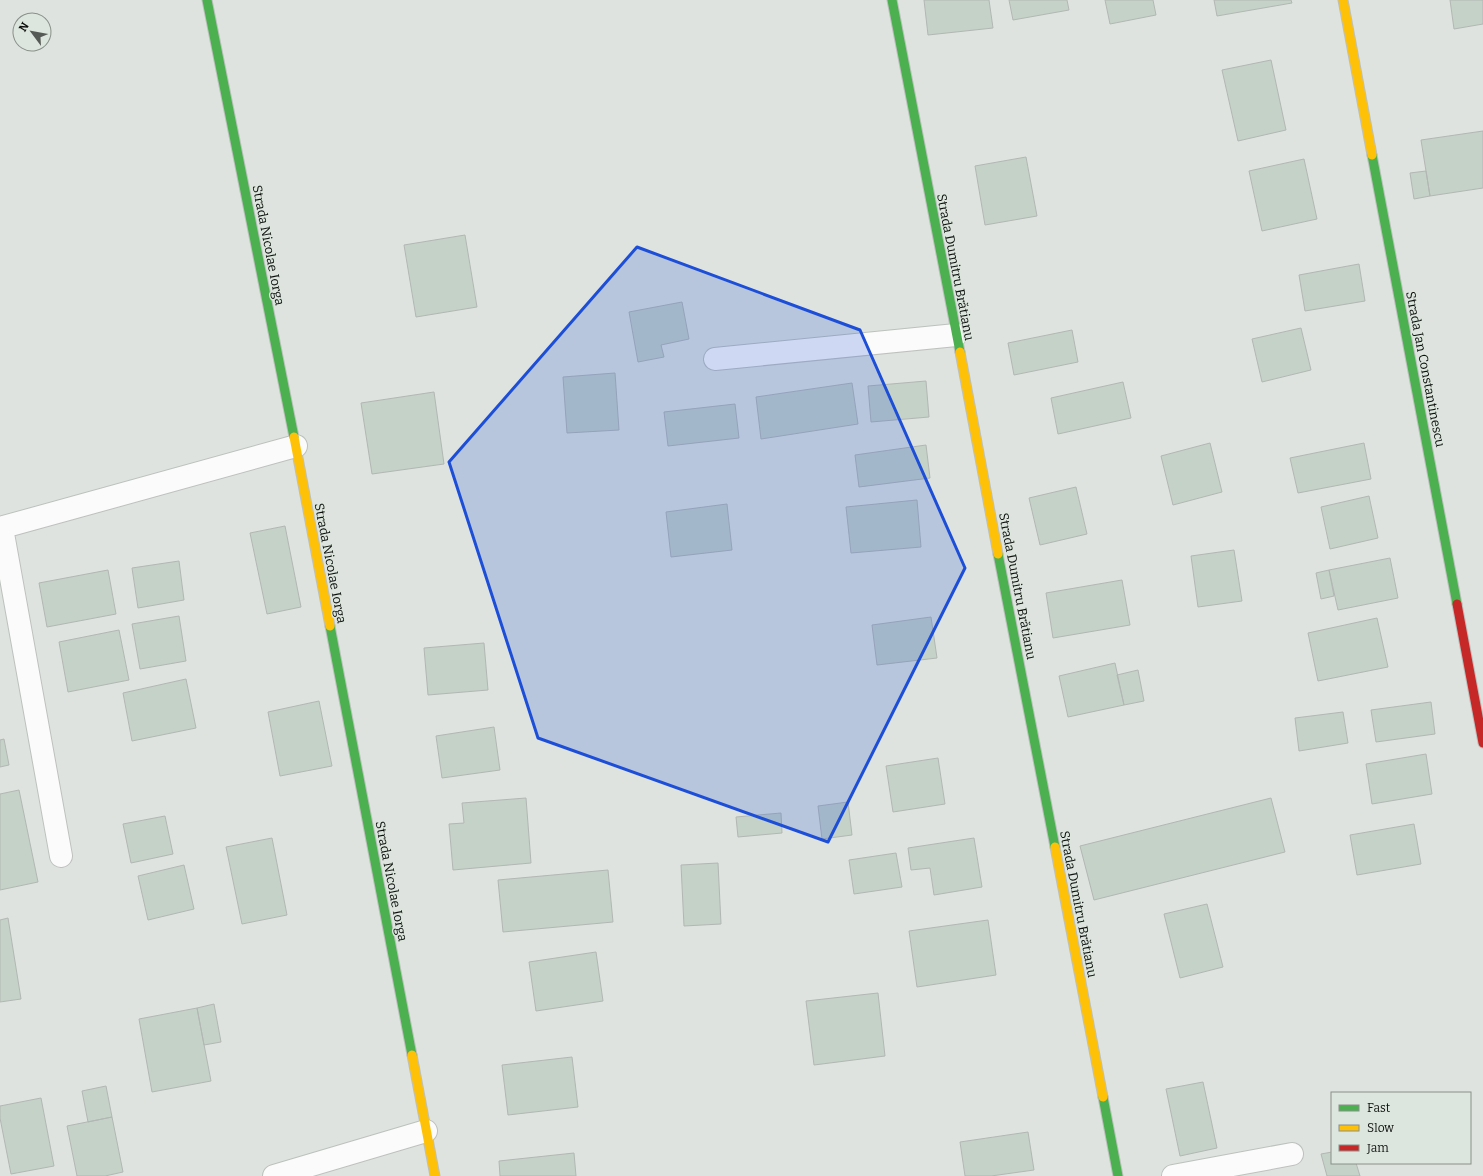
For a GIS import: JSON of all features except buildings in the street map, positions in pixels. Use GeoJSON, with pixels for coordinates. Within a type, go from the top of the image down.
{"type":"FeatureCollection","features":[{"type":"Feature","properties":{"kind":"street","name":"Strada Nicolae Iorga"},"geometry":{"type":"LineString","coordinates":[[207,0],[296,446],[435,1176]]}},
{"type":"Feature","properties":{"kind":"street","name":"Strada Dumitru Brătianu"},"geometry":{"type":"LineString","coordinates":[[892,0],[1118,1176]]}},
{"type":"Feature","properties":{"kind":"street","name":"Strada Jan Constantinescu"},"geometry":{"type":"LineString","coordinates":[[1343,0],[1483,743]]}},
{"type":"Feature","properties":{"kind":"street"},"geometry":{"type":"LineString","coordinates":[[715,359],[956,335]]}},
{"type":"Feature","properties":{"kind":"street"},"geometry":{"type":"LineString","coordinates":[[61,856],[1,528],[296,446]]}},
{"type":"Feature","properties":{"kind":"street"},"geometry":{"type":"LineString","coordinates":[[274,1176],[426,1131]]}},
{"type":"Feature","properties":{"kind":"street"},"geometry":{"type":"LineString","coordinates":[[1173,1176],[1292,1154]]}},
{"type":"Feature","properties":{"kind":"highlighted area"},"geometry":{"type":"Polygon","coordinates":[[[637,247],[860,330],[965,568],[828,842],[538,738],[449,462],[637,247]]]}},
{"type":"Feature","properties":{"kind":"traffic: fast"},"geometry":{"type":"LineString","coordinates":[[207,0],[294,437]]}},
{"type":"Feature","properties":{"kind":"traffic: fast"},"geometry":{"type":"LineString","coordinates":[[892,0],[960,352]]}},
{"type":"Feature","properties":{"kind":"traffic: fast"},"geometry":{"type":"LineString","coordinates":[[1372,155],[1457,604]]}},
{"type":"Feature","properties":{"kind":"traffic: fast"},"geometry":{"type":"LineString","coordinates":[[998,554],[1055,847]]}},
{"type":"Feature","properties":{"kind":"traffic: fast"},"geometry":{"type":"LineString","coordinates":[[330,626],[412,1055]]}},
{"type":"Feature","properties":{"kind":"traffic: fast"},"geometry":{"type":"LineString","coordinates":[[1103,1097],[1118,1176]]}},
{"type":"Feature","properties":{"kind":"traffic: slow"},"geometry":{"type":"LineString","coordinates":[[1343,0],[1372,155]]}},
{"type":"Feature","properties":{"kind":"traffic: slow"},"geometry":{"type":"LineString","coordinates":[[960,352],[998,554]]}},
{"type":"Feature","properties":{"kind":"traffic: slow"},"geometry":{"type":"LineString","coordinates":[[294,437],[330,626]]}},
{"type":"Feature","properties":{"kind":"traffic: slow"},"geometry":{"type":"LineString","coordinates":[[1055,847],[1103,1097]]}},
{"type":"Feature","properties":{"kind":"traffic: slow"},"geometry":{"type":"LineString","coordinates":[[412,1055],[435,1176]]}},
{"type":"Feature","properties":{"kind":"traffic: jam"},"geometry":{"type":"LineString","coordinates":[[1457,604],[1483,743]]}}]}
